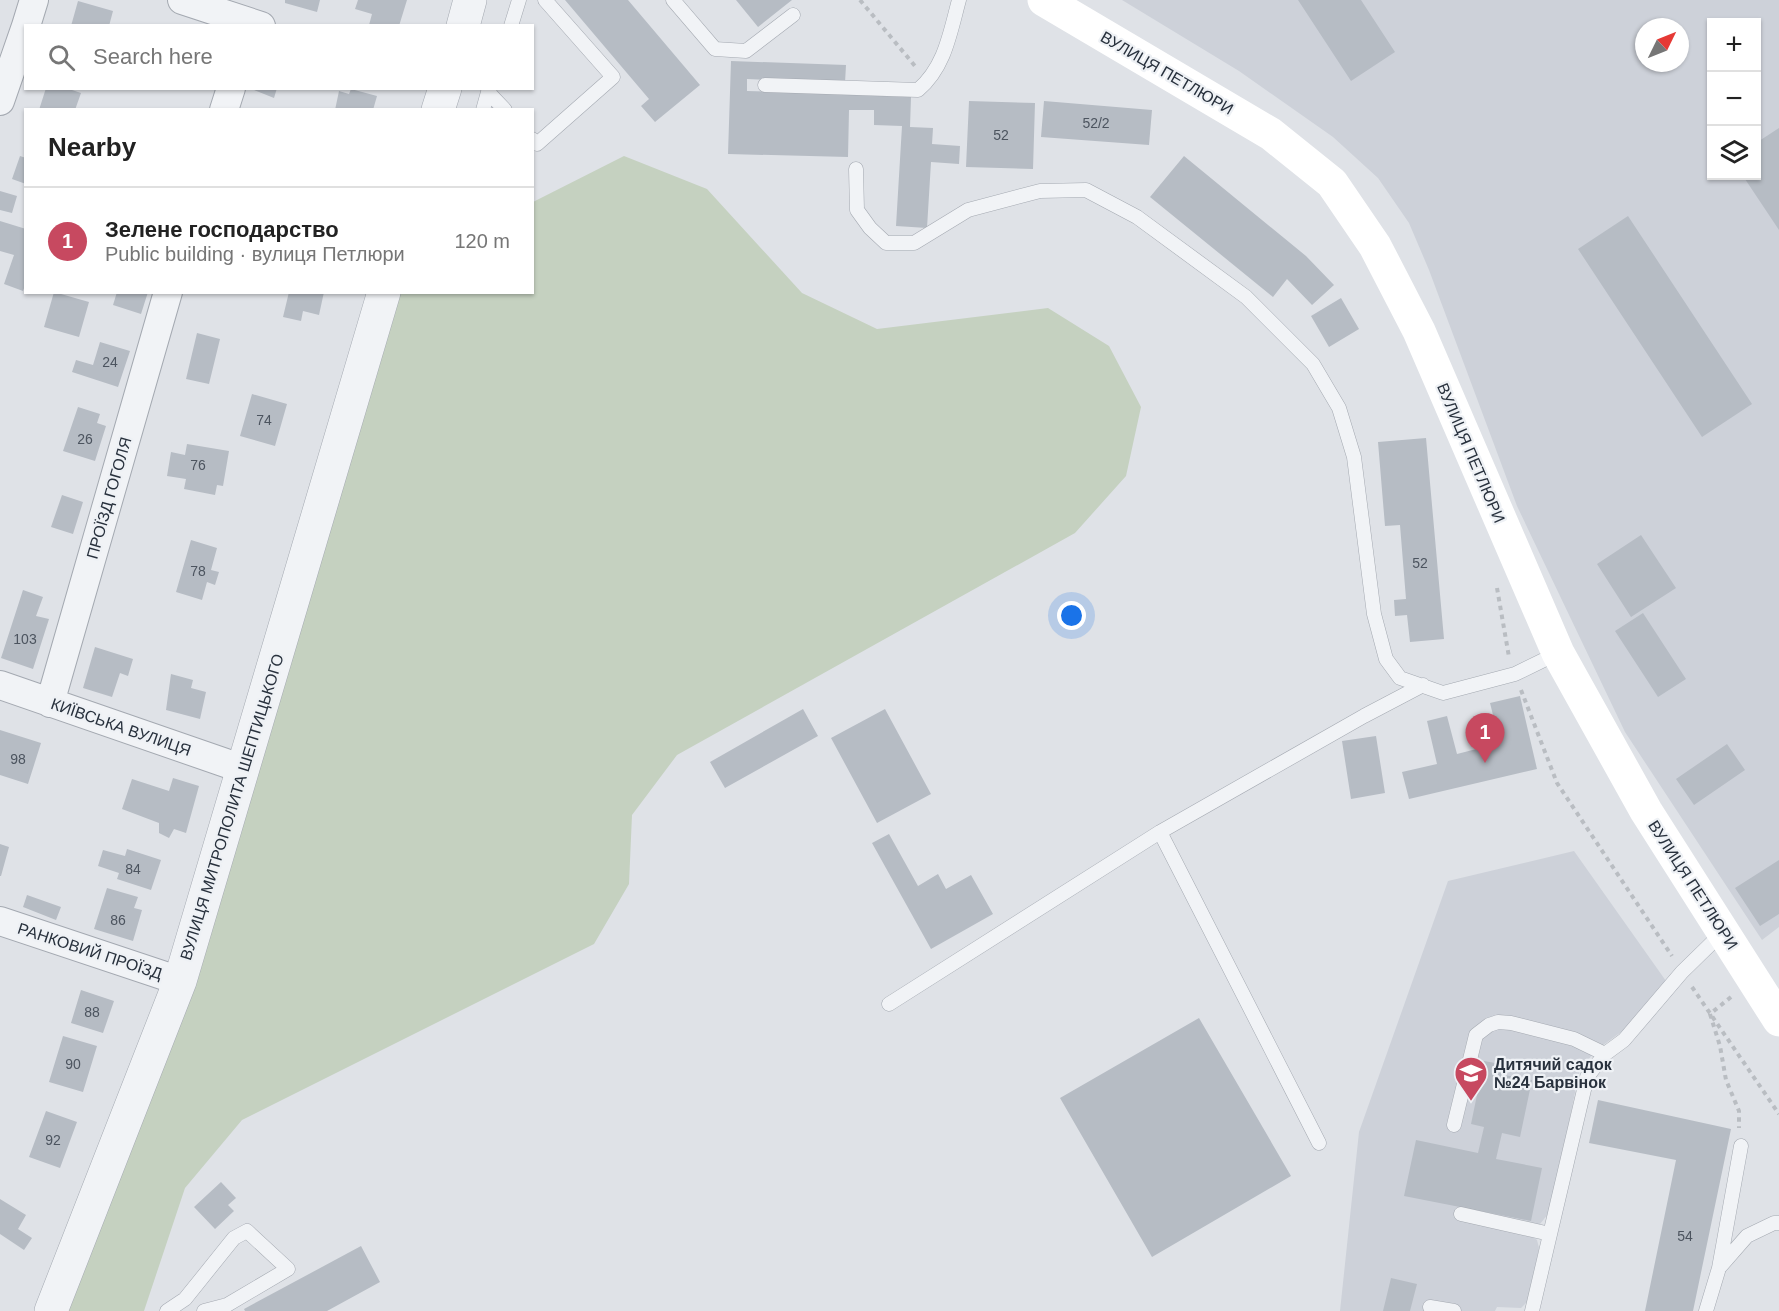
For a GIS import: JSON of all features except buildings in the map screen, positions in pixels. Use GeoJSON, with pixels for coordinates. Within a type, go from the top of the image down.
{"type":"FeatureCollection","features":[{"type":"Feature","properties":{"kind":"main road","name":"ВУЛИЦЯ ПЕТЛЮРИ"},"geometry":{"type":"LineString","coordinates":[[1044,0],[1271,134],[1332,183],[1375,246],[1419,331],[1480,477],[1558,653],[1646,812],[1779,1020]]}},
{"type":"Feature","properties":{"kind":"street"},"geometry":{"type":"LineString","coordinates":[[27,24],[34,0]]}},
{"type":"Feature","properties":{"kind":"street"},"geometry":{"type":"LineString","coordinates":[[182,0],[255,18]]}},
{"type":"Feature","properties":{"kind":"street"},"geometry":{"type":"LineString","coordinates":[[464,24],[470,0]]}},
{"type":"Feature","properties":{"kind":"street"},"geometry":{"type":"LineString","coordinates":[[0,101],[24,32]]}},
{"type":"Feature","properties":{"kind":"street"},"geometry":{"type":"LineString","coordinates":[[225,108],[230,90]]}},
{"type":"Feature","properties":{"kind":"street"},"geometry":{"type":"LineString","coordinates":[[439,108],[444,90]]}},
{"type":"Feature","properties":{"kind":"street","name":"ПРОЇЗД ГОГОЛЯ"},"geometry":{"type":"LineString","coordinates":[[50,703],[167,294]]}},
{"type":"Feature","properties":{"kind":"street","name":"ВУЛИЦЯ МИТРОПОЛИТА ШЕПТИЦЬКОГО"},"geometry":{"type":"LineString","coordinates":[[51,1311],[180,981],[383,294]]}},
{"type":"Feature","properties":{"kind":"street","name":"КИЇВСЬКА ВУЛИЦЯ"},"geometry":{"type":"LineString","coordinates":[[0,685],[243,769]]}},
{"type":"Feature","properties":{"kind":"street","name":"РАНКОВИЙ ПРОЇЗД"},"geometry":{"type":"LineString","coordinates":[[0,921],[180,981]]}},
{"type":"Feature","properties":{"kind":"lane"},"geometry":{"type":"LineString","coordinates":[[512,24],[519,0]]}},
{"type":"Feature","properties":{"kind":"lane"},"geometry":{"type":"LineString","coordinates":[[534,141],[537,144],[613,77],[545,0]]}},
{"type":"Feature","properties":{"kind":"lane"},"geometry":{"type":"LineString","coordinates":[[673,0],[716,49],[746,51],[793,15]]}},
{"type":"Feature","properties":{"kind":"lane"},"geometry":{"type":"LineString","coordinates":[[765,85],[918,90],[928,82],[944,55],[959,0]]}},
{"type":"Feature","properties":{"kind":"lane"},"geometry":{"type":"LineString","coordinates":[[484,108],[489,90]]}},
{"type":"Feature","properties":{"kind":"lane"},"geometry":{"type":"LineString","coordinates":[[489,90],[503,108]]}},
{"type":"Feature","properties":{"kind":"lane"},"geometry":{"type":"LineString","coordinates":[[856,169],[857,210],[870,228],[886,243],[914,243],[968,210],[1040,191],[1086,190],[1137,217],[1246,297],[1313,364],[1339,408],[1354,458],[1374,614],[1386,659],[1400,678],[1443,693],[1515,674],[1558,653]]}},
{"type":"Feature","properties":{"kind":"lane"},"geometry":{"type":"LineString","coordinates":[[889,1004],[1160,832],[1364,716],[1423,686]]}},
{"type":"Feature","properties":{"kind":"lane"},"geometry":{"type":"LineString","coordinates":[[1160,832],[1319,1143]]}},
{"type":"Feature","properties":{"kind":"lane"},"geometry":{"type":"LineString","coordinates":[[1532,1311],[1587,1077],[1605,1054],[1624,1040],[1682,972],[1723,932]]}},
{"type":"Feature","properties":{"kind":"lane"},"geometry":{"type":"LineString","coordinates":[[1454,1125],[1476,1035],[1489,1025],[1498,1022],[1511,1023],[1574,1039],[1605,1054]]}},
{"type":"Feature","properties":{"kind":"lane"},"geometry":{"type":"LineString","coordinates":[[1706,1311],[1719,1268],[1740,1146]]}},
{"type":"Feature","properties":{"kind":"lane"},"geometry":{"type":"LineString","coordinates":[[1461,1214],[1550,1234]]}},
{"type":"Feature","properties":{"kind":"lane"},"geometry":{"type":"LineString","coordinates":[[1719,1268],[1747,1236],[1779,1222]]}},
{"type":"Feature","properties":{"kind":"lane"},"geometry":{"type":"LineString","coordinates":[[167,1311],[185,1299],[234,1238],[247,1231],[288,1269],[227,1305],[204,1311]]}},
{"type":"Feature","properties":{"kind":"lane"},"geometry":{"type":"LineString","coordinates":[[1430,1307],[1454,1311]]}},
{"type":"Feature","properties":{"kind":"path"},"geometry":{"type":"LineString","coordinates":[[860,0],[928,82]]}},
{"type":"Feature","properties":{"kind":"path"},"geometry":{"type":"LineString","coordinates":[[1497,582],[1507,652],[1557,783],[1779,1114]]}},
{"type":"Feature","properties":{"kind":"path"},"geometry":{"type":"LineString","coordinates":[[1710,1014],[1752,978]]}},
{"type":"Feature","properties":{"kind":"path"},"geometry":{"type":"LineString","coordinates":[[1710,1014],[1720,1046],[1726,1080],[1738,1111],[1740,1146]]}},
{"type":"Feature","properties":{"kind":"shaded area"},"geometry":{"type":"Polygon","coordinates":[[[1122,0],[1779,0],[1779,927],[1762,940],[1625,732],[1517,506],[1429,270],[1409,223],[1378,178],[1333,137],[1239,71],[1122,0]]]}},
{"type":"Feature","properties":{"kind":"shaded area","name":"Дитячий садок №24 Барвінок"},"geometry":{"type":"Polygon","coordinates":[[[1574,851],[1666,981],[1628,1027],[1595,1051],[1579,1072],[1552,1209],[1540,1224],[1533,1226],[1531,1236],[1537,1240],[1539,1248],[1529,1300],[1521,1308],[1497,1307],[1495,1311],[1340,1311],[1359,1132],[1448,881],[1574,851]]]}},
{"type":"Feature","properties":{"kind":"green space"},"geometry":{"type":"Polygon","coordinates":[[[624,156],[707,189],[802,293],[877,329],[1048,308],[1109,346],[1141,407],[1126,476],[1075,533],[677,755],[632,815],[629,884],[594,944],[242,1120],[185,1188],[144,1311],[66,1311],[398,294],[534,294],[534,201],[624,156]]]}},
{"type":"Feature","properties":{"kind":"place","name":"Зелене господарство"},"geometry":{"type":"Point","coordinates":[1485,763]}},
{"type":"Feature","properties":{"kind":"place","name":"Дитячий садок №24 Барвінок"},"geometry":{"type":"Point","coordinates":[1471,1102]}}]}
